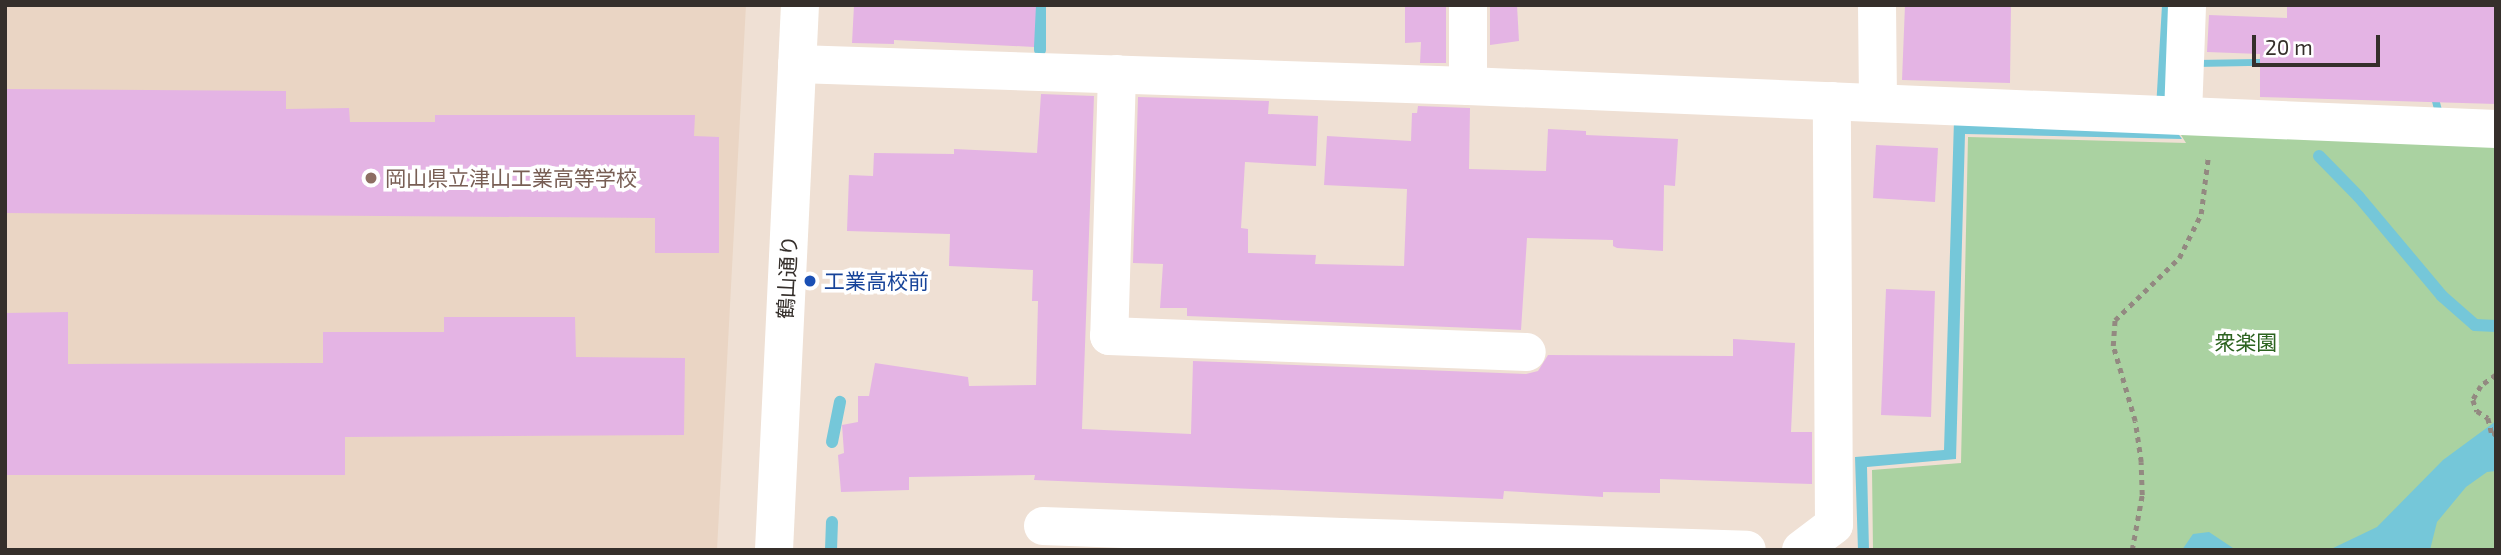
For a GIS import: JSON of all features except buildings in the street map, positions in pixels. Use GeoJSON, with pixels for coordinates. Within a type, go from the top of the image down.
{"type":"FeatureCollection","features":[{"type":"Feature","properties":{"kind":"street","name":"鶴山通り"},"geometry":{"type":"LineString","coordinates":[[774,550],[800,5]]}},
{"type":"Feature","properties":{"kind":"street"},"geometry":{"type":"LineString","coordinates":[[1468,5],[1468,86]]}},
{"type":"Feature","properties":{"kind":"street"},"geometry":{"type":"LineString","coordinates":[[1877,5],[1878,103]]}},
{"type":"Feature","properties":{"kind":"street"},"geometry":{"type":"LineString","coordinates":[[2187,5],[2198,115]]}},
{"type":"Feature","properties":{"kind":"street"},"geometry":{"type":"LineString","coordinates":[[797,64],[1468,86],[2496,129]]}},
{"type":"Feature","properties":{"kind":"street"},"geometry":{"type":"LineString","coordinates":[[1117,74],[1109,337],[1527,352]]}},
{"type":"Feature","properties":{"kind":"street"},"geometry":{"type":"LineString","coordinates":[[1801,550],[1833,524],[1832,101]]}},
{"type":"Feature","properties":{"kind":"street"},"geometry":{"type":"LineString","coordinates":[[1043,526],[1342,543],[1747,550]]}},
{"type":"Feature","properties":{"kind":"path"},"geometry":{"type":"LineString","coordinates":[[2132,550],[2142,495],[2141,462],[2135,421],[2113,346],[2115,320],[2179,258],[2201,214],[2198,115]]}},
{"type":"Feature","properties":{"kind":"path"},"geometry":{"type":"LineString","coordinates":[[2496,375],[2481,386],[2473,400],[2477,411],[2488,418],[2492,434],[2496,433]]}},
{"type":"Feature","properties":{"kind":"shaded area","name":"岡山県立津山工業高等学校"},"geometry":{"type":"Polygon","coordinates":[[[5,5],[746,5],[717,550],[5,550],[5,5]]]}},
{"type":"Feature","properties":{"kind":"green space","name":"衆楽園"},"geometry":{"type":"Polygon","coordinates":[[[2176,127],[2496,144],[2496,550],[1873,550],[1872,470],[1961,463],[1968,137],[2186,143],[2176,127]]]}},
{"type":"Feature","properties":{"kind":"water"},"geometry":{"type":"Polygon","coordinates":[[[2162,5],[2173,5],[2197,60],[2428,56],[2442,110],[2436,117],[2422,63],[2196,67],[2172,125],[2182,139],[1965,134],[1956,459],[1867,467],[1869,550],[1858,550],[1855,457],[1944,450],[1954,120],[2155,126],[2162,5]]]}},
{"type":"Feature","properties":{"kind":"water"},"geometry":{"type":"Polygon","coordinates":[[[2496,421],[2496,471],[2487,472],[2466,487],[2437,522],[2430,550],[2329,550],[2377,527],[2443,460],[2496,421]]]}},
{"type":"Feature","properties":{"kind":"water"},"geometry":{"type":"Polygon","coordinates":[[[2209,532],[2236,550],[2182,550],[2193,534],[2209,532]]]}},
{"type":"Feature","properties":{"kind":"waterway"},"geometry":{"type":"LineString","coordinates":[[1035,5],[1040,6],[1040,50]]}},
{"type":"Feature","properties":{"kind":"waterway"},"geometry":{"type":"LineString","coordinates":[[2319,156],[2359,197],[2442,296],[2475,325],[2496,326]]}},
{"type":"Feature","properties":{"kind":"waterway"},"geometry":{"type":"LineString","coordinates":[[832,442],[840,402]]}},
{"type":"Feature","properties":{"kind":"waterway"},"geometry":{"type":"LineString","coordinates":[[831,550],[832,522]]}},
{"type":"Feature","properties":{"kind":"place","name":"岡山県立津山工業高等学校"},"geometry":{"type":"Point","coordinates":[371,178]}},
{"type":"Feature","properties":{"kind":"place","name":"工業高校前"},"geometry":{"type":"Point","coordinates":[810,281]}}]}
